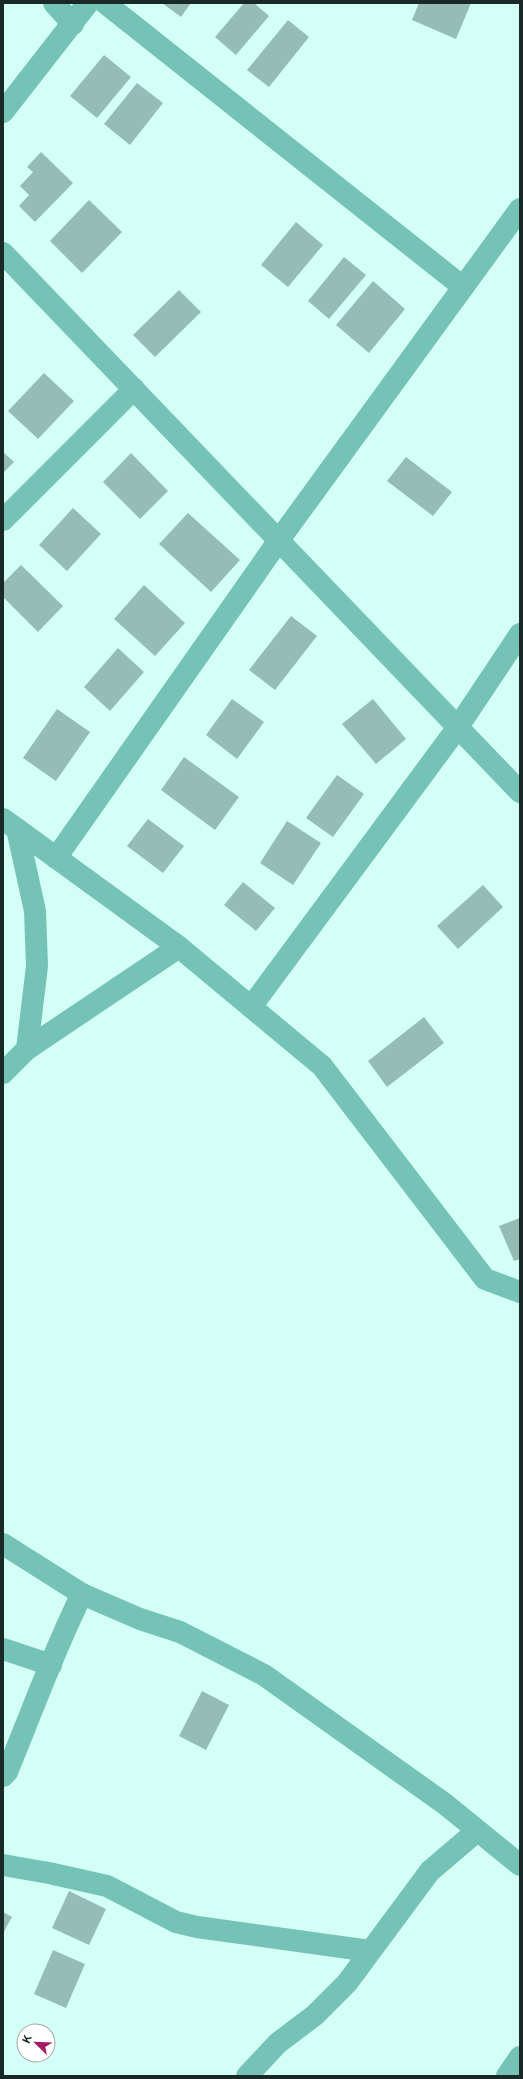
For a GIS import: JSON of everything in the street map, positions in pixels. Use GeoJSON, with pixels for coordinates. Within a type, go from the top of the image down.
{"type":"FeatureCollection","features":[{"type":"Feature","properties":{"kind":"street"},"geometry":{"type":"LineString","coordinates":[[54,3],[73,24]]}},
{"type":"Feature","properties":{"kind":"street"},"geometry":{"type":"LineString","coordinates":[[3,112],[88,3]]}},
{"type":"Feature","properties":{"kind":"street"},"geometry":{"type":"LineString","coordinates":[[105,3],[463,287]]}},
{"type":"Feature","properties":{"kind":"street"},"geometry":{"type":"LineString","coordinates":[[56,858],[279,540],[520,209]]}},
{"type":"Feature","properties":{"kind":"street"},"geometry":{"type":"LineString","coordinates":[[3,253],[520,792]]}},
{"type":"Feature","properties":{"kind":"street"},"geometry":{"type":"LineString","coordinates":[[3,520],[134,390]]}},
{"type":"Feature","properties":{"kind":"street"},"geometry":{"type":"LineString","coordinates":[[251,1007],[458,728],[520,634]]}},
{"type":"Feature","properties":{"kind":"street"},"geometry":{"type":"LineString","coordinates":[[10,824],[179,947],[322,1066],[485,1279],[520,1292]]}},
{"type":"Feature","properties":{"kind":"street"},"geometry":{"type":"LineString","coordinates":[[10,824],[35,911],[37,966],[26,1049]]}},
{"type":"Feature","properties":{"kind":"street"},"geometry":{"type":"LineString","coordinates":[[3,1073],[26,1049],[179,947]]}},
{"type":"Feature","properties":{"kind":"street"},"geometry":{"type":"LineString","coordinates":[[3,1544],[82,1594],[140,1619],[180,1632],[264,1675],[445,1804],[520,1865]]}},
{"type":"Feature","properties":{"kind":"street"},"geometry":{"type":"LineString","coordinates":[[3,1776],[7,1772],[51,1665],[58,1641],[82,1594]]}},
{"type":"Feature","properties":{"kind":"street"},"geometry":{"type":"LineString","coordinates":[[3,1649],[51,1665]]}},
{"type":"Feature","properties":{"kind":"street"},"geometry":{"type":"LineString","coordinates":[[247,2076],[278,2043],[315,2016],[347,1983],[430,1871],[477,1831]]}},
{"type":"Feature","properties":{"kind":"street"},"geometry":{"type":"LineString","coordinates":[[3,1866],[49,1873],[108,1886],[176,1922],[197,1928],[370,1950]]}},
{"type":"Feature","properties":{"kind":"street"},"geometry":{"type":"LineString","coordinates":[[507,2076],[520,2057]]}},
{"type":"Feature","properties":{"kind":"building"},"geometry":{"type":"Polygon","coordinates":[[[162,3],[191,3],[181,17],[162,3]]]}},
{"type":"Feature","properties":{"kind":"building"},"geometry":{"type":"Polygon","coordinates":[[[244,3],[254,3],[269,16],[236,55],[215,37],[244,3]]]}},
{"type":"Feature","properties":{"kind":"building"},"geometry":{"type":"Polygon","coordinates":[[[419,3],[471,3],[456,39],[412,20],[419,3]]]}},
{"type":"Feature","properties":{"kind":"building"},"geometry":{"type":"Polygon","coordinates":[[[288,20],[309,37],[269,87],[247,70],[288,20]]]}},
{"type":"Feature","properties":{"kind":"building"},"geometry":{"type":"Polygon","coordinates":[[[104,55],[131,77],[97,118],[70,96],[104,55]]]}},
{"type":"Feature","properties":{"kind":"building"},"geometry":{"type":"Polygon","coordinates":[[[137,83],[163,103],[130,145],[104,124],[137,83]]]}},
{"type":"Feature","properties":{"kind":"building"},"geometry":{"type":"Polygon","coordinates":[[[41,152],[73,183],[35,222],[19,206],[29,195],[20,186],[33,172],[27,167],[41,152]]]}},
{"type":"Feature","properties":{"kind":"building"},"geometry":{"type":"Polygon","coordinates":[[[89,200],[122,232],[82,273],[50,241],[89,200]]]}},
{"type":"Feature","properties":{"kind":"building"},"geometry":{"type":"Polygon","coordinates":[[[296,222],[323,245],[288,287],[261,265],[296,222]]]}},
{"type":"Feature","properties":{"kind":"building"},"geometry":{"type":"Polygon","coordinates":[[[344,257],[366,275],[329,319],[308,301],[344,257]]]}},
{"type":"Feature","properties":{"kind":"building"},"geometry":{"type":"Polygon","coordinates":[[[373,281],[405,309],[369,353],[336,325],[373,281]]]}},
{"type":"Feature","properties":{"kind":"building"},"geometry":{"type":"Polygon","coordinates":[[[179,290],[201,312],[155,357],[133,335],[179,290]]]}},
{"type":"Feature","properties":{"kind":"building"},"geometry":{"type":"Polygon","coordinates":[[[44,373],[74,401],[38,439],[8,411],[44,373]]]}},
{"type":"Feature","properties":{"kind":"building"},"geometry":{"type":"Polygon","coordinates":[[[3,452],[14,462],[3,473],[3,452]]]}},
{"type":"Feature","properties":{"kind":"building"},"geometry":{"type":"Polygon","coordinates":[[[131,453],[168,491],[140,519],[103,482],[131,453]]]}},
{"type":"Feature","properties":{"kind":"building"},"geometry":{"type":"Polygon","coordinates":[[[406,457],[452,492],[433,516],[387,481],[406,457]]]}},
{"type":"Feature","properties":{"kind":"building"},"geometry":{"type":"Polygon","coordinates":[[[73,508],[101,534],[67,571],[39,545],[73,508]]]}},
{"type":"Feature","properties":{"kind":"building"},"geometry":{"type":"Polygon","coordinates":[[[188,513],[240,560],[211,592],[159,544],[188,513]]]}},
{"type":"Feature","properties":{"kind":"building"},"geometry":{"type":"Polygon","coordinates":[[[21,565],[63,606],[38,632],[3,597],[3,583],[21,565]]]}},
{"type":"Feature","properties":{"kind":"building"},"geometry":{"type":"Polygon","coordinates":[[[144,585],[185,623],[155,656],[114,619],[144,585]]]}},
{"type":"Feature","properties":{"kind":"building"},"geometry":{"type":"Polygon","coordinates":[[[291,616],[317,636],[275,690],[249,670],[291,616]]]}},
{"type":"Feature","properties":{"kind":"building"},"geometry":{"type":"Polygon","coordinates":[[[118,648],[144,672],[110,711],[84,687],[118,648]]]}},
{"type":"Feature","properties":{"kind":"building"},"geometry":{"type":"Polygon","coordinates":[[[232,699],[264,722],[237,759],[206,735],[232,699]]]}},
{"type":"Feature","properties":{"kind":"building"},"geometry":{"type":"Polygon","coordinates":[[[373,699],[406,739],[376,764],[342,724],[373,699]]]}},
{"type":"Feature","properties":{"kind":"building"},"geometry":{"type":"Polygon","coordinates":[[[57,709],[90,732],[56,781],[23,758],[57,709]]]}},
{"type":"Feature","properties":{"kind":"building"},"geometry":{"type":"Polygon","coordinates":[[[184,757],[239,797],[215,830],[161,790],[184,757]]]}},
{"type":"Feature","properties":{"kind":"building"},"geometry":{"type":"Polygon","coordinates":[[[337,775],[364,794],[333,837],[306,818],[337,775]]]}},
{"type":"Feature","properties":{"kind":"building"},"geometry":{"type":"Polygon","coordinates":[[[148,819],[184,846],[163,873],[127,846],[148,819]]]}},
{"type":"Feature","properties":{"kind":"building"},"geometry":{"type":"Polygon","coordinates":[[[287,821],[321,843],[293,885],[260,863],[287,821]]]}},
{"type":"Feature","properties":{"kind":"building"},"geometry":{"type":"Polygon","coordinates":[[[243,882],[275,908],[256,931],[224,905],[243,882]]]}},
{"type":"Feature","properties":{"kind":"building"},"geometry":{"type":"Polygon","coordinates":[[[483,885],[503,907],[458,949],[437,926],[483,885]]]}},
{"type":"Feature","properties":{"kind":"building"},"geometry":{"type":"Polygon","coordinates":[[[424,1017],[444,1043],[387,1087],[368,1061],[424,1017]]]}},
{"type":"Feature","properties":{"kind":"building"},"geometry":{"type":"Polygon","coordinates":[[[520,1218],[520,1259],[514,1261],[499,1226],[520,1218]]]}},
{"type":"Feature","properties":{"kind":"building"},"geometry":{"type":"Polygon","coordinates":[[[202,1691],[229,1705],[206,1750],[179,1736],[202,1691]]]}},
{"type":"Feature","properties":{"kind":"building"},"geometry":{"type":"Polygon","coordinates":[[[69,1891],[106,1909],[89,1945],[52,1928],[69,1891]]]}},
{"type":"Feature","properties":{"kind":"building"},"geometry":{"type":"Polygon","coordinates":[[[3,1912],[12,1917],[3,1933],[3,1912]]]}},
{"type":"Feature","properties":{"kind":"building"},"geometry":{"type":"Polygon","coordinates":[[[53,1950],[85,1964],[66,2008],[34,1994],[53,1950]]]}}]}
